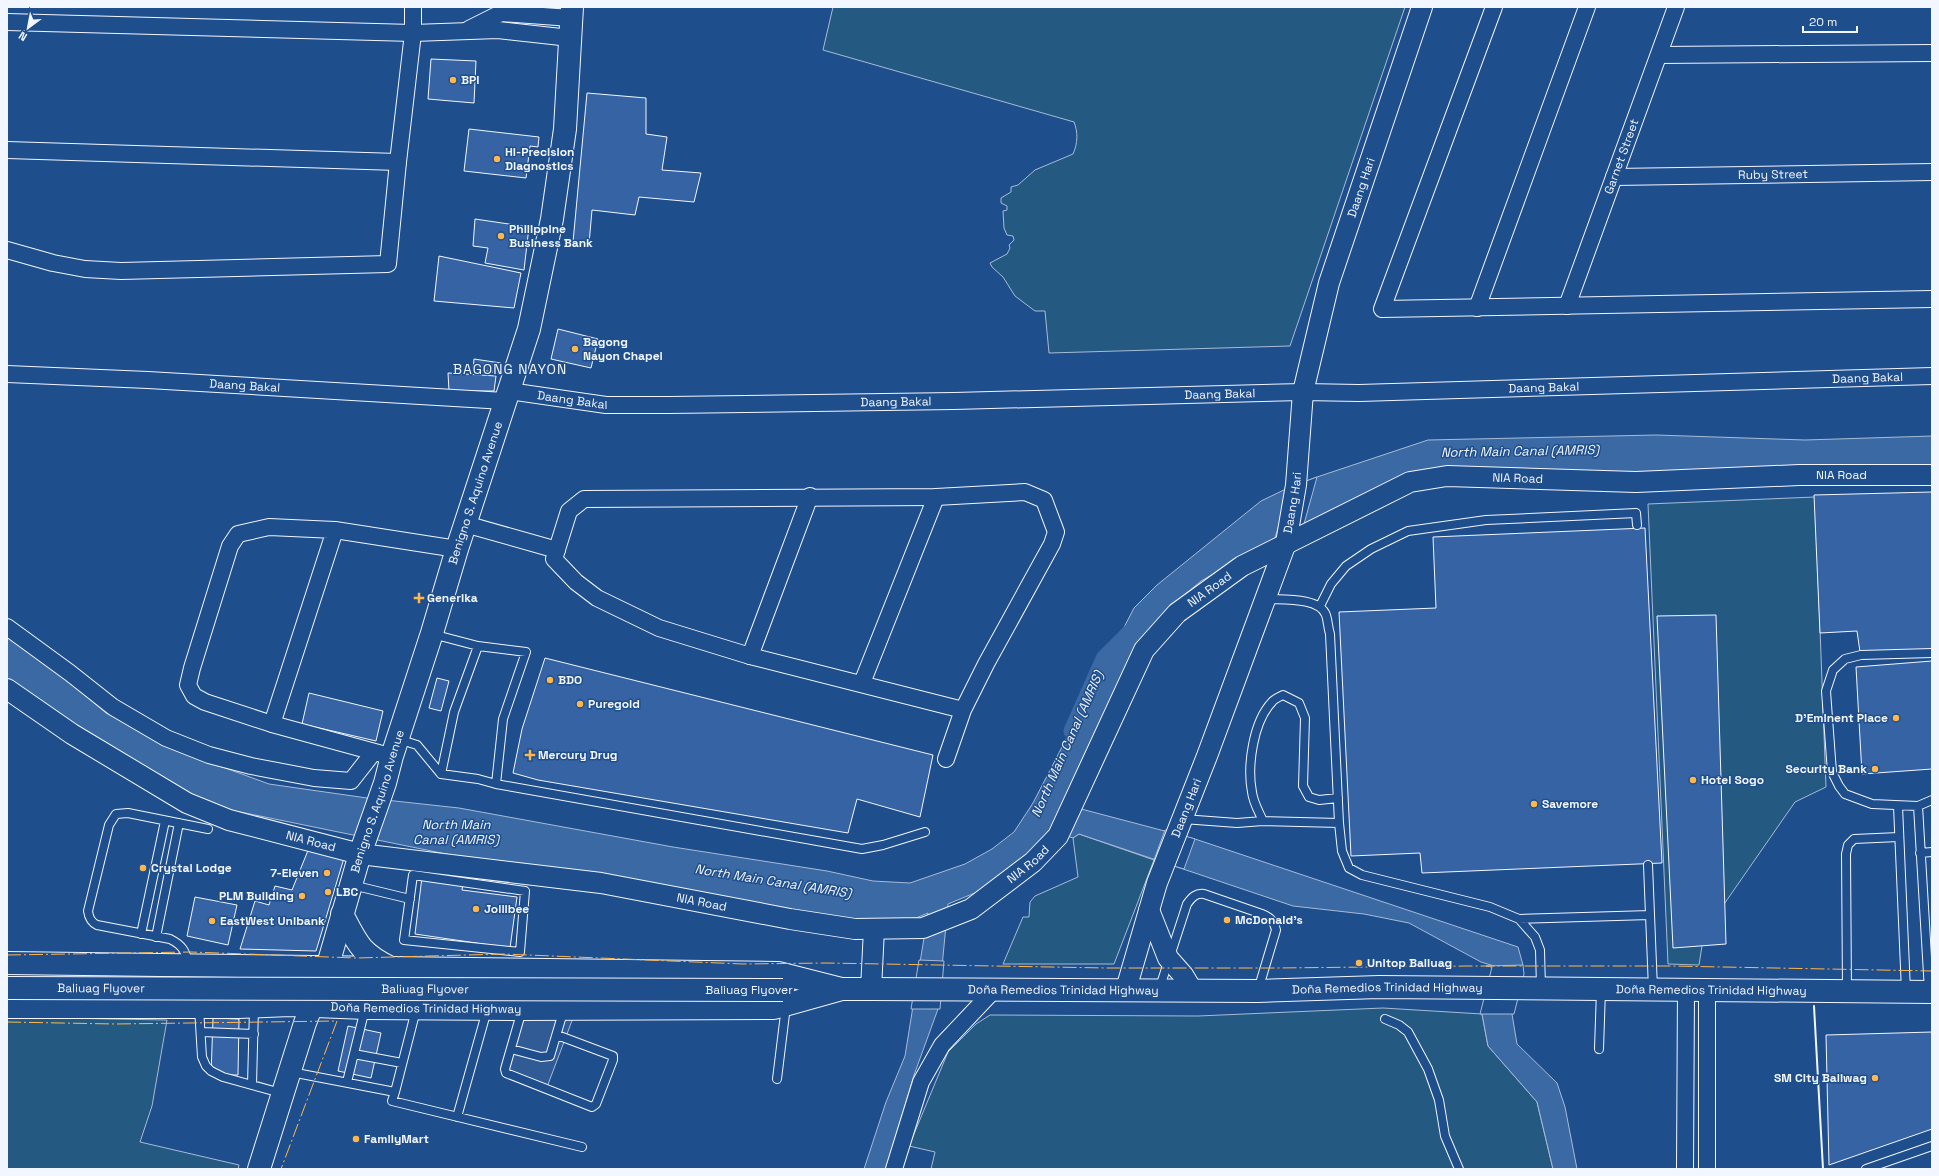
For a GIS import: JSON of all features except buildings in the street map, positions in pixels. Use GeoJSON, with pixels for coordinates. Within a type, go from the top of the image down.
{"type":"FeatureCollection","features":[{"type":"Feature","properties":{"kind":"main road","name":"Benigno S. Aquino Avenue"},"geometry":{"type":"LineString","coordinates":[[328,968],[350,885],[385,783],[387,749],[432,634],[457,549],[529,328],[552,219],[565,129],[571,21]]}},
{"type":"Feature","properties":{"kind":"main road"},"geometry":{"type":"LineString","coordinates":[[342,914],[359,946],[372,958],[392,968]]}},
{"type":"Feature","properties":{"kind":"main road","name":"Doña Remedios Trinidad Highway"},"geometry":{"type":"LineString","coordinates":[[7,963],[188,964],[328,968],[392,968],[520,960],[778,973],[842,989],[958,988],[994,990],[1126,989],[1258,991],[1379,987],[1930,992]]}},
{"type":"Feature","properties":{"kind":"main road","name":"Baliuag Flyover"},"geometry":{"type":"LineString","coordinates":[[7,988],[784,997],[842,989]]}},
{"type":"Feature","properties":{"kind":"main road","name":"Doña Remedios Trinidad Highway"},"geometry":{"type":"LineString","coordinates":[[7,1007],[199,1007],[312,1005],[366,1008],[774,1008],[784,997]]}},
{"type":"Feature","properties":{"kind":"main road"},"geometry":{"type":"LineString","coordinates":[[259,1169],[289,1072],[312,1005]]}},
{"type":"Feature","properties":{"kind":"street"},"geometry":{"type":"LineString","coordinates":[[7,250],[52,263],[85,269],[121,271],[388,264],[413,33],[413,7]]}},
{"type":"Feature","properties":{"kind":"street","name":"Daang Hari"},"geometry":{"type":"LineString","coordinates":[[1126,989],[1149,910],[1165,864],[1286,543],[1296,484],[1303,392],[1329,283],[1422,7]]}},
{"type":"Feature","properties":{"kind":"street"},"geometry":{"type":"LineString","coordinates":[[1494,7],[1382,309],[1932,299]]}},
{"type":"Feature","properties":{"kind":"street"},"geometry":{"type":"LineString","coordinates":[[1477,308],[1587,7]]}},
{"type":"Feature","properties":{"kind":"street","name":"Garnet Street"},"geometry":{"type":"LineString","coordinates":[[1566,306],[1676,7]]}},
{"type":"Feature","properties":{"kind":"street"},"geometry":{"type":"LineString","coordinates":[[7,22],[413,33],[498,30],[571,21]]}},
{"type":"Feature","properties":{"kind":"street"},"geometry":{"type":"LineString","coordinates":[[1659,55],[1932,53]]}},
{"type":"Feature","properties":{"kind":"street"},"geometry":{"type":"LineString","coordinates":[[7,150],[398,162]]}},
{"type":"Feature","properties":{"kind":"street","name":"Ruby Street"},"geometry":{"type":"LineString","coordinates":[[1614,177],[1932,172]]}},
{"type":"Feature","properties":{"kind":"street","name":"Daang Bakal"},"geometry":{"type":"LineString","coordinates":[[7,374],[507,396],[606,405],[954,401],[1303,392],[1375,392],[1932,376]]}},
{"type":"Feature","properties":{"kind":"street","name":"NIA Road"},"geometry":{"type":"LineString","coordinates":[[7,689],[72,734],[187,804],[229,820],[363,847],[601,883],[790,919],[855,929],[932,925],[971,909],[1033,862],[1058,836],[1144,650],[1177,613],[1242,566],[1410,482],[1447,476],[1636,482],[1799,474],[1932,475]]}},
{"type":"Feature","properties":{"kind":"street"},"geometry":{"type":"LineString","coordinates":[[946,759],[963,710],[1052,544],[1056,532],[1044,500],[1025,492],[936,497],[810,496],[584,499],[569,511],[554,559],[576,582],[597,598],[659,628],[750,656],[862,683],[963,710]]}},
{"type":"Feature","properties":{"kind":"street"},"geometry":{"type":"LineString","coordinates":[[750,656],[810,496]]}},
{"type":"Feature","properties":{"kind":"street"},"geometry":{"type":"LineString","coordinates":[[862,683],[936,497]]}},
{"type":"Feature","properties":{"kind":"street"},"geometry":{"type":"LineString","coordinates":[[465,524],[557,550]]}},
{"type":"Feature","properties":{"kind":"street"},"geometry":{"type":"LineString","coordinates":[[387,749],[272,724],[205,702],[194,696],[188,685],[192,668],[230,546],[238,534],[249,530],[269,527],[335,530],[457,549]]}},
{"type":"Feature","properties":{"kind":"street"},"geometry":{"type":"LineString","coordinates":[[272,724],[335,530]]}},
{"type":"Feature","properties":{"kind":"street"},"geometry":{"type":"LineString","coordinates":[[7,627],[70,673],[113,707],[166,738],[208,755],[314,778],[351,781],[387,749]]}},
{"type":"Feature","properties":{"kind":"street"},"geometry":{"type":"LineString","coordinates":[[1149,910],[1168,958],[1183,975],[1192,990]]}},
{"type":"Feature","properties":{"kind":"street"},"geometry":{"type":"LineString","coordinates":[[871,989],[874,928]]}},
{"type":"Feature","properties":{"kind":"street"},"geometry":{"type":"LineString","coordinates":[[894,1169],[925,1076],[942,1045],[994,990]]}},
{"type":"Feature","properties":{"kind":"street"},"geometry":{"type":"LineString","coordinates":[[1685,1169],[1686,990]]}},
{"type":"Feature","properties":{"kind":"street"},"geometry":{"type":"LineString","coordinates":[[1707,990],[1707,1169]]}},
{"type":"Feature","properties":{"kind":"lane"},"geometry":{"type":"LineString","coordinates":[[1320,606],[1331,584],[1346,566],[1372,549],[1408,531],[1486,520],[1636,513],[1637,525]]}},
{"type":"Feature","properties":{"kind":"lane"},"geometry":{"type":"LineString","coordinates":[[1265,599],[1300,600],[1320,606],[1326,615],[1330,634],[1342,852],[1349,868],[1362,875],[1490,907],[1519,920],[1535,937],[1540,950],[1541,989]]}},
{"type":"Feature","properties":{"kind":"lane"},"geometry":{"type":"LineString","coordinates":[[432,634],[478,646],[526,652],[503,720],[496,784]]}},
{"type":"Feature","properties":{"kind":"lane"},"geometry":{"type":"LineString","coordinates":[[441,774],[454,712],[478,646]]}},
{"type":"Feature","properties":{"kind":"lane"},"geometry":{"type":"LineString","coordinates":[[1932,653],[1861,655],[1844,659],[1837,664],[1829,679],[1826,691],[1832,772],[1845,794],[1872,804],[1898,806],[1918,806],[1932,800]]}},
{"type":"Feature","properties":{"kind":"lane"},"geometry":{"type":"LineString","coordinates":[[1263,821],[1252,794],[1250,774],[1253,744],[1259,723],[1272,701],[1283,695],[1299,703],[1305,718],[1303,786],[1309,797],[1319,800],[1338,798]]}},
{"type":"Feature","properties":{"kind":"lane"},"geometry":{"type":"LineString","coordinates":[[387,749],[417,745],[441,774],[478,779],[496,784],[862,849],[883,845],[925,832]]}},
{"type":"Feature","properties":{"kind":"lane"},"geometry":{"type":"LineString","coordinates":[[1898,806],[1906,992]]}},
{"type":"Feature","properties":{"kind":"lane"},"geometry":{"type":"LineString","coordinates":[[1918,806],[1920,853],[1929,933],[1930,992]]}},
{"type":"Feature","properties":{"kind":"lane"},"geometry":{"type":"LineString","coordinates":[[188,964],[186,953],[183,948],[170,939],[97,925],[92,922],[88,911],[112,818],[120,813],[208,829]]}},
{"type":"Feature","properties":{"kind":"lane"},"geometry":{"type":"LineString","coordinates":[[141,934],[165,821]]}},
{"type":"Feature","properties":{"kind":"lane"},"geometry":{"type":"LineString","coordinates":[[1179,828],[1263,821],[1340,822]]}},
{"type":"Feature","properties":{"kind":"lane"},"geometry":{"type":"LineString","coordinates":[[156,937],[179,823]]}},
{"type":"Feature","properties":{"kind":"lane"},"geometry":{"type":"LineString","coordinates":[[1847,992],[1846,854],[1848,845],[1854,839],[1899,837]]}},
{"type":"Feature","properties":{"kind":"lane"},"geometry":{"type":"LineString","coordinates":[[1920,853],[1932,852]]}},
{"type":"Feature","properties":{"kind":"lane"},"geometry":{"type":"LineString","coordinates":[[1648,865],[1653,990]]}},
{"type":"Feature","properties":{"kind":"lane"},"geometry":{"type":"LineString","coordinates":[[413,875],[525,891],[520,960],[404,940],[410,899],[413,875]]}},
{"type":"Feature","properties":{"kind":"lane"},"geometry":{"type":"LineString","coordinates":[[350,885],[410,899]]}},
{"type":"Feature","properties":{"kind":"lane"},"geometry":{"type":"LineString","coordinates":[[1159,990],[1168,958],[1187,904],[1192,897],[1199,893],[1262,914],[1271,919],[1276,930],[1258,991]]}},
{"type":"Feature","properties":{"kind":"lane"},"geometry":{"type":"LineString","coordinates":[[1519,920],[1650,914]]}},
{"type":"Feature","properties":{"kind":"lane"},"geometry":{"type":"LineString","coordinates":[[1599,1049],[1601,989]]}},
{"type":"Feature","properties":{"kind":"lane"},"geometry":{"type":"LineString","coordinates":[[777,1079],[784,997]]}},
{"type":"Feature","properties":{"kind":"lane"},"geometry":{"type":"LineString","coordinates":[[252,1085],[254,1006]]}},
{"type":"Feature","properties":{"kind":"lane"},"geometry":{"type":"LineString","coordinates":[[199,1007],[202,1057],[206,1066],[211,1071],[223,1077],[282,1094]]}},
{"type":"Feature","properties":{"kind":"lane"},"geometry":{"type":"LineString","coordinates":[[417,1007],[392,1101],[582,1147]]}},
{"type":"Feature","properties":{"kind":"lane"},"geometry":{"type":"LineString","coordinates":[[457,1117],[488,1007]]}},
{"type":"Feature","properties":{"kind":"lane"},"geometry":{"type":"LineString","coordinates":[[348,1082],[366,1008]]}},
{"type":"Feature","properties":{"kind":"lane"},"geometry":{"type":"LineString","coordinates":[[511,1049],[546,1058],[550,1056],[565,1008]]}},
{"type":"Feature","properties":{"kind":"lane"},"geometry":{"type":"LineString","coordinates":[[522,1009],[505,1069],[508,1076],[592,1107],[596,1104],[613,1060],[613,1056],[557,1035]]}},
{"type":"Feature","properties":{"kind":"lane"},"geometry":{"type":"LineString","coordinates":[[1385,1020],[1399,1025],[1408,1032],[1428,1069],[1439,1100],[1445,1136],[1459,1169]]}},
{"type":"Feature","properties":{"kind":"lane"},"geometry":{"type":"LineString","coordinates":[[201,1032],[254,1034]]}},
{"type":"Feature","properties":{"kind":"lane"},"geometry":{"type":"LineString","coordinates":[[354,1054],[402,1063]]}},
{"type":"Feature","properties":{"kind":"lane"},"geometry":{"type":"LineString","coordinates":[[289,1072],[395,1092]]}},
{"type":"Feature","properties":{"kind":"lane"},"geometry":{"type":"LineString","coordinates":[[1866,1169],[1932,1146]]}},
{"type":"Feature","properties":{"kind":"shaded area"},"geometry":{"type":"Polygon","coordinates":[[[833,7],[1405,7],[1290,346],[1049,353],[1045,311],[1035,311],[1015,296],[1003,277],[992,267],[990,263],[1007,254],[1010,248],[1009,245],[1014,240],[1013,236],[1007,235],[1004,228],[1003,211],[1007,210],[1007,206],[1001,203],[1001,198],[1011,192],[1011,187],[1018,185],[1035,170],[1073,154],[1077,138],[1074,122],[823,50],[833,7]]]}},
{"type":"Feature","properties":{"kind":"shaded area"},"geometry":{"type":"Polygon","coordinates":[[[1815,497],[1826,787],[1795,802],[1704,933],[1699,965],[1668,964],[1648,504],[1815,497]]]}},
{"type":"Feature","properties":{"kind":"shaded area"},"geometry":{"type":"Polygon","coordinates":[[[1079,834],[1154,860],[1114,964],[1003,964],[1023,917],[1029,917],[1030,902],[1035,896],[1078,877],[1073,838],[1079,834]]]}},
{"type":"Feature","properties":{"kind":"shaded area"},"geometry":{"type":"Polygon","coordinates":[[[1383,1008],[1482,1014],[1488,1046],[1537,1102],[1553,1169],[931,1169],[935,1152],[909,1146],[948,1052],[976,1024],[990,1015],[1198,1016],[1383,1008]]]}},
{"type":"Feature","properties":{"kind":"shaded area"},"geometry":{"type":"Polygon","coordinates":[[[7,1017],[167,1020],[152,1106],[140,1142],[239,1165],[238,1169],[7,1169],[7,1017]]]}},
{"type":"Feature","properties":{"kind":"shaded area"},"geometry":{"type":"Polygon","coordinates":[[[522,1018],[573,1018],[547,1087],[507,1069],[522,1018]]]}},
{"type":"Feature","properties":{"kind":"water","name":"North Main Canal (AMRIS)"},"geometry":{"type":"Polygon","coordinates":[[[1656,435],[1805,440],[1932,436],[1932,470],[1685,475],[1459,473],[1243,557],[1201,581],[1171,606],[1066,805],[1195,839],[1518,947],[1523,965],[1512,1014],[1517,1044],[1557,1083],[1565,1107],[1577,1169],[1553,1169],[1537,1102],[1488,1046],[1482,1014],[1494,966],[1481,962],[1409,923],[1364,914],[1293,906],[1079,834],[1073,838],[1049,830],[1031,857],[982,890],[948,904],[938,1009],[914,1075],[886,1169],[864,1169],[886,1102],[905,1056],[928,913],[916,918],[856,923],[451,855],[211,806],[160,775],[69,726],[7,681],[7,636],[36,654],[106,713],[176,750],[269,784],[367,798],[459,808],[673,847],[827,871],[873,881],[910,883],[965,864],[992,849],[1014,832],[1033,803],[1134,608],[1157,585],[1261,501],[1290,487],[1317,477],[1428,440],[1656,435]]]}},
{"type":"Feature","properties":{"kind":"pier"},"geometry":{"type":"Polygon","coordinates":[[[1317,477],[1304,524],[1275,538],[1290,487],[1317,477]]]}},
{"type":"Feature","properties":{"kind":"pier"},"geometry":{"type":"Polygon","coordinates":[[[1165,830],[1195,839],[1184,869],[1154,860],[1165,830]]]}},
{"type":"Feature","properties":{"kind":"pier"},"geometry":{"type":"Polygon","coordinates":[[[919,960],[944,961],[940,1009],[911,1009],[919,960]]]}},
{"type":"Feature","properties":{"kind":"pier"},"geometry":{"type":"Polygon","coordinates":[[[1523,965],[1524,974],[1514,1014],[1480,1014],[1492,967],[1486,966],[1523,965]]]}},
{"type":"Feature","properties":{"kind":"waterway","name":"North Main Canal (AMRIS)"},"geometry":{"type":"LineString","coordinates":[[1073,731],[1105,659],[1132,632]]}},
{"type":"Feature","properties":{"kind":"wall"},"geometry":{"type":"LineString","coordinates":[[1814,1006],[1823,1169]]}},
{"type":"Feature","properties":{"kind":"power"},"geometry":{"type":"LineString","coordinates":[[7,955],[191,952],[356,958],[504,954],[743,964],[826,963],[1107,968],[1671,966],[1932,971]]}},
{"type":"Feature","properties":{"kind":"power"},"geometry":{"type":"LineString","coordinates":[[7,1022],[115,1024],[337,1021],[281,1169]]}},
{"type":"Feature","properties":{"kind":"place","name":"BPI"},"geometry":{"type":"Point","coordinates":[453,80]}},
{"type":"Feature","properties":{"kind":"place","name":"Hi-Precision Diagnostics"},"geometry":{"type":"Point","coordinates":[497,159]}},
{"type":"Feature","properties":{"kind":"place","name":"Philippine Business Bank"},"geometry":{"type":"Point","coordinates":[501,236]}},
{"type":"Feature","properties":{"kind":"place","name":"Bagong Nayon Chapel"},"geometry":{"type":"Point","coordinates":[575,349]}},
{"type":"Feature","properties":{"kind":"place","name":"Generika"},"geometry":{"type":"Point","coordinates":[419,598]}},
{"type":"Feature","properties":{"kind":"place","name":"BDO"},"geometry":{"type":"Point","coordinates":[550,680]}},
{"type":"Feature","properties":{"kind":"place","name":"Puregold"},"geometry":{"type":"Point","coordinates":[580,704]}},
{"type":"Feature","properties":{"kind":"place","name":"D'Eminent Place"},"geometry":{"type":"Point","coordinates":[1896,718]}},
{"type":"Feature","properties":{"kind":"place","name":"Mercury Drug"},"geometry":{"type":"Point","coordinates":[530,755]}},
{"type":"Feature","properties":{"kind":"place","name":"Security Bank"},"geometry":{"type":"Point","coordinates":[1875,769]}},
{"type":"Feature","properties":{"kind":"place","name":"Hotel Sogo"},"geometry":{"type":"Point","coordinates":[1693,780]}},
{"type":"Feature","properties":{"kind":"place","name":"Savemore"},"geometry":{"type":"Point","coordinates":[1534,804]}},
{"type":"Feature","properties":{"kind":"place","name":"Crystal Lodge"},"geometry":{"type":"Point","coordinates":[143,868]}},
{"type":"Feature","properties":{"kind":"place","name":"7-Eleven"},"geometry":{"type":"Point","coordinates":[327,873]}},
{"type":"Feature","properties":{"kind":"place","name":"LBC"},"geometry":{"type":"Point","coordinates":[328,892]}},
{"type":"Feature","properties":{"kind":"place","name":"PLM Building"},"geometry":{"type":"Point","coordinates":[302,896]}},
{"type":"Feature","properties":{"kind":"place","name":"Jollibee"},"geometry":{"type":"Point","coordinates":[476,909]}},
{"type":"Feature","properties":{"kind":"place","name":"McDonald's"},"geometry":{"type":"Point","coordinates":[1227,920]}},
{"type":"Feature","properties":{"kind":"place","name":"EastWest Unibank"},"geometry":{"type":"Point","coordinates":[212,921]}},
{"type":"Feature","properties":{"kind":"place","name":"Unitop Baliuag"},"geometry":{"type":"Point","coordinates":[1359,963]}},
{"type":"Feature","properties":{"kind":"place","name":"SM City Baliwag"},"geometry":{"type":"Point","coordinates":[1875,1078]}},
{"type":"Feature","properties":{"kind":"place","name":"FamilyMart"},"geometry":{"type":"Point","coordinates":[356,1139]}},
{"type":"Feature","properties":{"kind":"district","name":"BAGONG NAYON"},"geometry":{"type":"Point","coordinates":[510,369]}}]}
